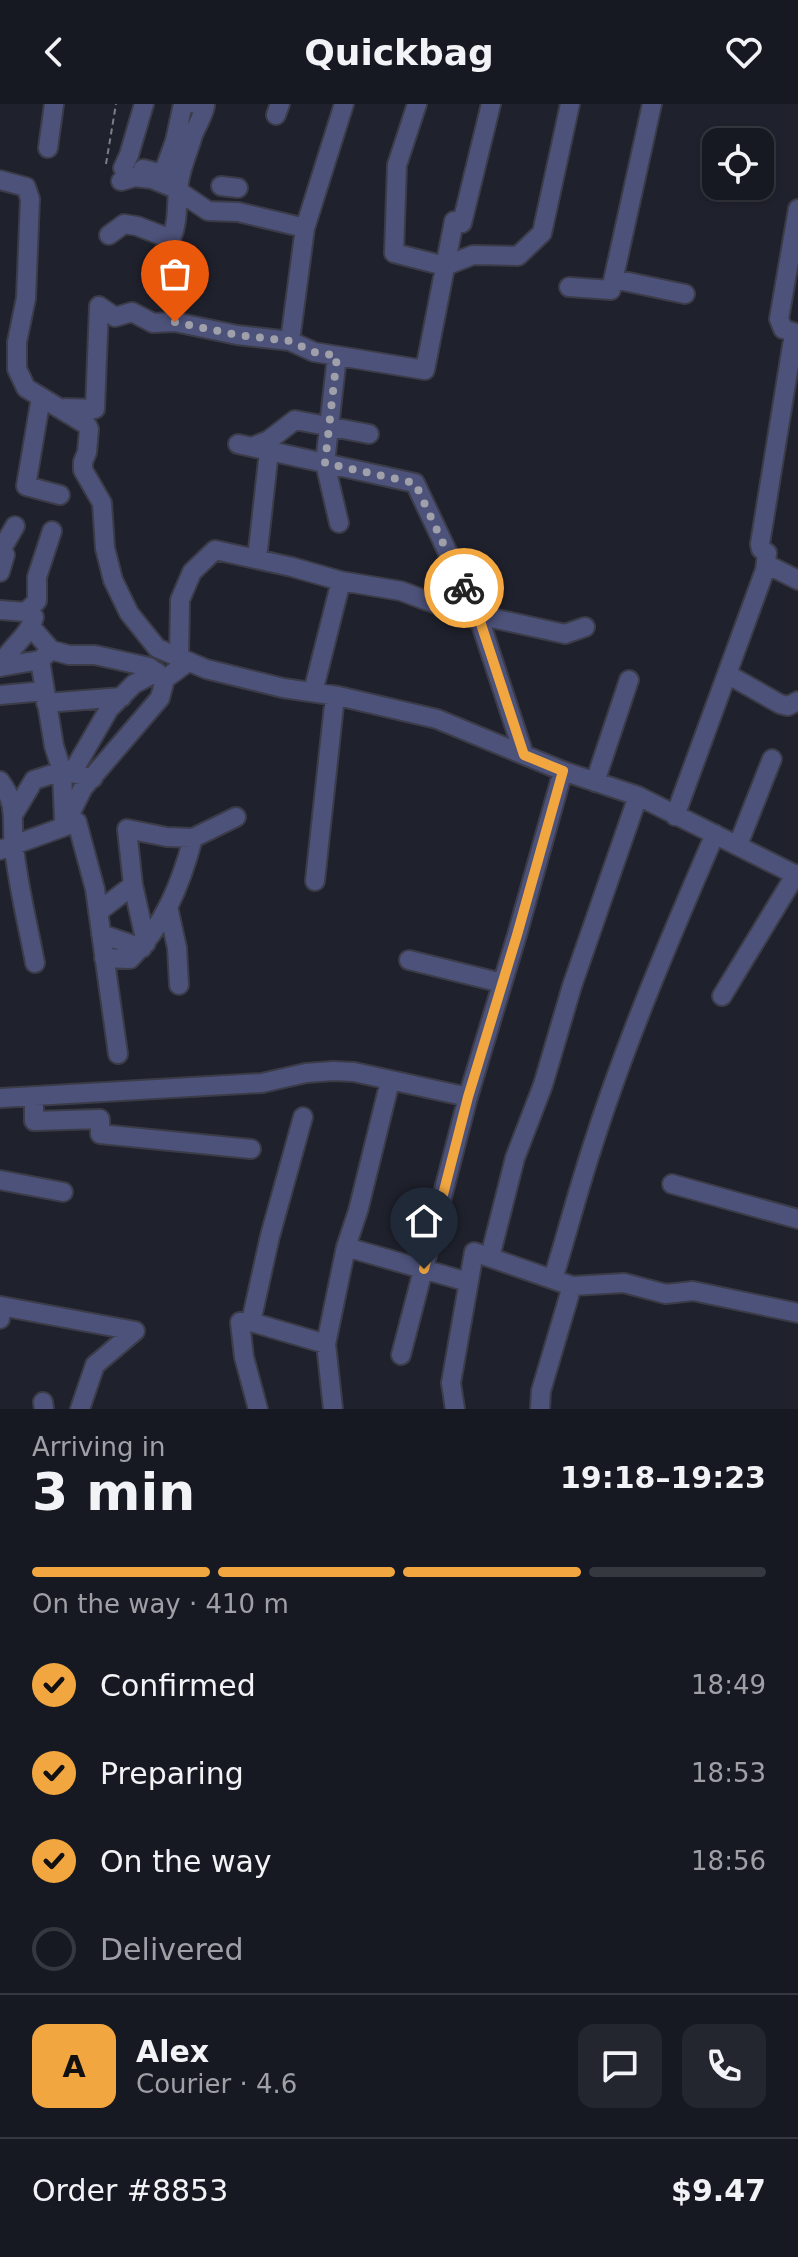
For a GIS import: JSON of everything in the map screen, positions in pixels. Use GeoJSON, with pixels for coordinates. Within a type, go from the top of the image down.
{"type":"FeatureCollection","features":[{"type":"Feature","properties":{"kind":"street"},"geometry":{"type":"LineString","coordinates":[[48,148],[54,104]]}},
{"type":"Feature","properties":{"kind":"street"},"geometry":{"type":"LineString","coordinates":[[118,172],[129,155],[144,104]]}},
{"type":"Feature","properties":{"kind":"street"},"geometry":{"type":"LineString","coordinates":[[118,172],[143,169],[163,174],[175,141],[183,104]]}},
{"type":"Feature","properties":{"kind":"street"},"geometry":{"type":"LineString","coordinates":[[109,235],[124,224],[171,239],[176,226],[177,190],[205,106],[195,104]]}},
{"type":"Feature","properties":{"kind":"street"},"geometry":{"type":"LineString","coordinates":[[290,341],[305,228],[344,104]]}},
{"type":"Feature","properties":{"kind":"street"},"geometry":{"type":"LineString","coordinates":[[417,104],[397,165],[394,253],[445,266],[473,255],[518,256],[542,233],[570,104]]}},
{"type":"Feature","properties":{"kind":"street"},"geometry":{"type":"LineString","coordinates":[[61,408],[95,409],[99,306],[115,317],[132,312],[153,323],[175,322],[237,335],[290,341],[314,352],[425,370],[454,221],[462,223],[491,104]]}},
{"type":"Feature","properties":{"kind":"street"},"geometry":{"type":"LineString","coordinates":[[569,287],[611,290],[652,104]]}},
{"type":"Feature","properties":{"kind":"street"},"geometry":{"type":"LineString","coordinates":[[118,172],[152,179],[177,190],[208,211],[238,212],[305,228]]}},
{"type":"Feature","properties":{"kind":"street"},"geometry":{"type":"LineString","coordinates":[[0,180],[26,187],[29,191],[26,298],[17,342],[17,369],[26,388],[81,420],[89,429],[83,470],[102,503],[105,548],[113,580],[129,613],[157,648],[206,669],[437,719],[563,771],[638,796],[797,875],[722,996]]}},
{"type":"Feature","properties":{"kind":"street"},"geometry":{"type":"LineString","coordinates":[[675,816],[766,564],[767,553],[760,544],[793,340],[793,332],[783,329],[779,319],[798,209]]}},
{"type":"Feature","properties":{"kind":"street"},"geometry":{"type":"LineString","coordinates":[[614,279],[685,294]]}},
{"type":"Feature","properties":{"kind":"street"},"geometry":{"type":"LineString","coordinates":[[337,356],[325,463],[339,523]]}},
{"type":"Feature","properties":{"kind":"street"},"geometry":{"type":"LineString","coordinates":[[41,397],[26,486],[60,495]]}},
{"type":"Feature","properties":{"kind":"street"},"geometry":{"type":"LineString","coordinates":[[253,447],[269,440],[295,420],[369,434]]}},
{"type":"Feature","properties":{"kind":"street"},"geometry":{"type":"LineString","coordinates":[[253,447],[415,483],[479,619],[524,755]]}},
{"type":"Feature","properties":{"kind":"street"},"geometry":{"type":"LineString","coordinates":[[253,447],[258,550]]}},
{"type":"Feature","properties":{"kind":"street"},"geometry":{"type":"LineString","coordinates":[[0,572],[5,555],[0,552],[15,526]]}},
{"type":"Feature","properties":{"kind":"street"},"geometry":{"type":"LineString","coordinates":[[0,667],[4,656],[31,627],[37,601],[37,577],[52,531]]}},
{"type":"Feature","properties":{"kind":"street"},"geometry":{"type":"LineString","coordinates":[[184,660],[180,600],[192,572],[215,550],[341,581],[401,591],[479,619],[487,617],[565,634],[585,627]]}},
{"type":"Feature","properties":{"kind":"street"},"geometry":{"type":"LineString","coordinates":[[766,564],[798,580]]}},
{"type":"Feature","properties":{"kind":"street"},"geometry":{"type":"LineString","coordinates":[[313,692],[341,581]]}},
{"type":"Feature","properties":{"kind":"street"},"geometry":{"type":"LineString","coordinates":[[0,610],[26,612],[37,601]]}},
{"type":"Feature","properties":{"kind":"street"},"geometry":{"type":"LineString","coordinates":[[31,627],[46,655],[45,697],[62,771],[64,826]]}},
{"type":"Feature","properties":{"kind":"street"},"geometry":{"type":"LineString","coordinates":[[0,667],[46,655],[95,655],[149,667],[161,676]]}},
{"type":"Feature","properties":{"kind":"street"},"geometry":{"type":"LineString","coordinates":[[93,778],[72,773],[109,709],[134,684],[161,676],[184,660]]}},
{"type":"Feature","properties":{"kind":"street"},"geometry":{"type":"LineString","coordinates":[[727,674],[780,704],[788,706],[798,701]]}},
{"type":"Feature","properties":{"kind":"street"},"geometry":{"type":"LineString","coordinates":[[64,826],[83,788],[160,698],[161,676]]}},
{"type":"Feature","properties":{"kind":"street"},"geometry":{"type":"LineString","coordinates":[[595,782],[629,680]]}},
{"type":"Feature","properties":{"kind":"street"},"geometry":{"type":"LineString","coordinates":[[0,695],[122,697]]}},
{"type":"Feature","properties":{"kind":"street"},"geometry":{"type":"LineString","coordinates":[[315,881],[335,696]]}},
{"type":"Feature","properties":{"kind":"street"},"geometry":{"type":"LineString","coordinates":[[738,845],[772,759]]}},
{"type":"Feature","properties":{"kind":"street"},"geometry":{"type":"LineString","coordinates":[[13,815],[34,780],[62,771]]}},
{"type":"Feature","properties":{"kind":"street"},"geometry":{"type":"LineString","coordinates":[[401,1355],[468,1097],[563,771]]}},
{"type":"Feature","properties":{"kind":"street"},"geometry":{"type":"LineString","coordinates":[[0,781],[13,809],[7,847],[35,963]]}},
{"type":"Feature","properties":{"kind":"street"},"geometry":{"type":"LineString","coordinates":[[490,1257],[515,1158],[543,1085],[572,986],[638,796]]}},
{"type":"Feature","properties":{"kind":"street"},"geometry":{"type":"LineString","coordinates":[[144,945],[127,829],[167,837],[193,838],[236,817]]}},
{"type":"Feature","properties":{"kind":"street"},"geometry":{"type":"LineString","coordinates":[[7,847],[77,822],[95,889],[118,1054]]}},
{"type":"Feature","properties":{"kind":"street"},"geometry":{"type":"LineString","coordinates":[[553,1279],[591,1151],[638,1019],[715,834]]}},
{"type":"Feature","properties":{"kind":"street"},"geometry":{"type":"LineString","coordinates":[[104,958],[130,959],[161,923],[193,838]]}},
{"type":"Feature","properties":{"kind":"street"},"geometry":{"type":"LineString","coordinates":[[98,912],[133,885]]}},
{"type":"Feature","properties":{"kind":"street"},"geometry":{"type":"LineString","coordinates":[[168,907],[177,948],[179,985]]}},
{"type":"Feature","properties":{"kind":"street"},"geometry":{"type":"LineString","coordinates":[[101,934],[144,945]]}},
{"type":"Feature","properties":{"kind":"street"},"geometry":{"type":"LineString","coordinates":[[409,960],[502,983]]}},
{"type":"Feature","properties":{"kind":"street"},"geometry":{"type":"LineString","coordinates":[[0,1098],[262,1083],[306,1073],[333,1071],[354,1072],[468,1097]]}},
{"type":"Feature","properties":{"kind":"street"},"geometry":{"type":"LineString","coordinates":[[333,1409],[326,1344],[346,1247],[390,1081]]}},
{"type":"Feature","properties":{"kind":"street"},"geometry":{"type":"LineString","coordinates":[[34,1096],[34,1121],[100,1119],[100,1134],[251,1149]]}},
{"type":"Feature","properties":{"kind":"street"},"geometry":{"type":"LineString","coordinates":[[251,1322],[270,1236],[303,1117]]}},
{"type":"Feature","properties":{"kind":"street"},"geometry":{"type":"LineString","coordinates":[[0,1180],[63,1192]]}},
{"type":"Feature","properties":{"kind":"street"},"geometry":{"type":"LineString","coordinates":[[672,1184],[798,1219]]}},
{"type":"Feature","properties":{"kind":"street"},"geometry":{"type":"LineString","coordinates":[[346,1247],[468,1282]]}},
{"type":"Feature","properties":{"kind":"street"},"geometry":{"type":"LineString","coordinates":[[455,1409],[451,1383],[474,1252],[572,1286],[624,1283],[666,1294],[693,1291],[798,1313]]}},
{"type":"Feature","properties":{"kind":"street"},"geometry":{"type":"LineString","coordinates":[[540,1409],[541,1391],[572,1286]]}},
{"type":"Feature","properties":{"kind":"street"},"geometry":{"type":"LineString","coordinates":[[0,1319],[1,1306],[135,1331],[95,1365],[80,1409]]}},
{"type":"Feature","properties":{"kind":"street"},"geometry":{"type":"LineString","coordinates":[[258,1409],[244,1357],[240,1322],[251,1322],[326,1344]]}},
{"type":"Feature","properties":{"kind":"path"},"geometry":{"type":"LineString","coordinates":[[116,104],[118,172]]}},
{"type":"Feature","properties":{"kind":"way so far"},"geometry":{"type":"LineString","coordinates":[[175,322],[237,335],[290,341],[314,352],[337,356],[325,463],[415,483],[464,588]]}},
{"type":"Feature","properties":{"kind":"route"},"geometry":{"type":"LineString","coordinates":[[424,1269],[468,1097],[563,771],[524,755],[480,621],[464,588]]}}]}
